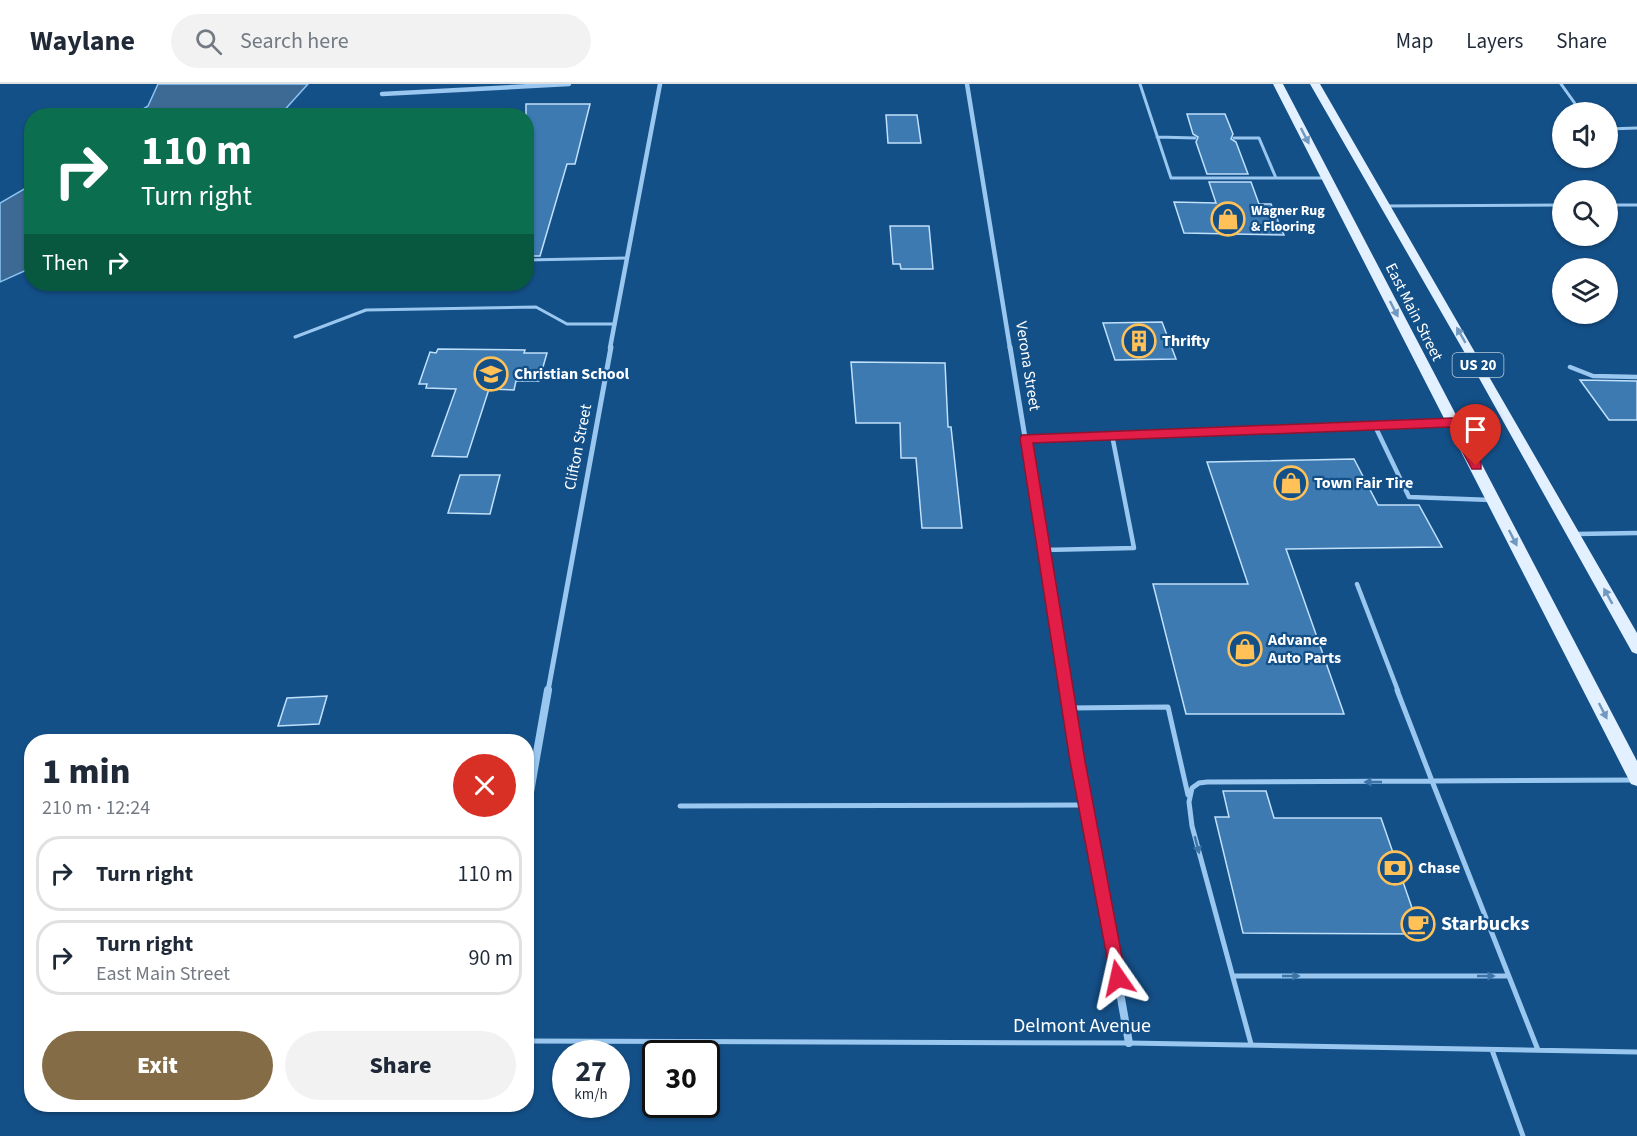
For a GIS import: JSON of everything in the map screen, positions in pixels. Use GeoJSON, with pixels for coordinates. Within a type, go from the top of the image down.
{"type":"FeatureCollection","features":[{"type":"Feature","properties":{"kind":"main road","name":"East Main Street"},"geometry":{"type":"LineString","coordinates":[[1278,84],[1637,779]]}},
{"type":"Feature","properties":{"kind":"main road","name":"East Main Street"},"geometry":{"type":"LineString","coordinates":[[1315,84],[1637,647]]}},
{"type":"Feature","properties":{"kind":"street"},"geometry":{"type":"LineString","coordinates":[[382,94],[569,84]]}},
{"type":"Feature","properties":{"kind":"street","name":"Clifton Street"},"geometry":{"type":"LineString","coordinates":[[534,771],[660,84]]}},
{"type":"Feature","properties":{"kind":"street","name":"Verona Street"},"geometry":{"type":"LineString","coordinates":[[967,84],[1069,708],[1130,1043]]}},
{"type":"Feature","properties":{"kind":"lane"},"geometry":{"type":"LineString","coordinates":[[1140,84],[1171,178],[1327,178]]}},
{"type":"Feature","properties":{"kind":"lane"},"geometry":{"type":"LineString","coordinates":[[1561,84],[1576,102]]}},
{"type":"Feature","properties":{"kind":"lane"},"geometry":{"type":"LineString","coordinates":[[1618,129],[1637,128]]}},
{"type":"Feature","properties":{"kind":"lane"},"geometry":{"type":"LineString","coordinates":[[1157,137],[1195,138]]}},
{"type":"Feature","properties":{"kind":"lane"},"geometry":{"type":"LineString","coordinates":[[1234,138],[1259,138],[1276,178]]}},
{"type":"Feature","properties":{"kind":"lane"},"geometry":{"type":"LineString","coordinates":[[1385,206],[1552,205]]}},
{"type":"Feature","properties":{"kind":"lane"},"geometry":{"type":"LineString","coordinates":[[1618,205],[1637,205]]}},
{"type":"Feature","properties":{"kind":"lane"},"geometry":{"type":"LineString","coordinates":[[534,260],[627,258]]}},
{"type":"Feature","properties":{"kind":"lane"},"geometry":{"type":"LineString","coordinates":[[295,337],[366,310],[536,307],[567,324],[615,324]]}},
{"type":"Feature","properties":{"kind":"lane"},"geometry":{"type":"LineString","coordinates":[[1570,367],[1593,376],[1637,377]]}},
{"type":"Feature","properties":{"kind":"lane"},"geometry":{"type":"LineString","coordinates":[[1026,438],[1452,422]]}},
{"type":"Feature","properties":{"kind":"lane"},"geometry":{"type":"LineString","coordinates":[[1375,426],[1409,497],[1494,500]]}},
{"type":"Feature","properties":{"kind":"lane"},"geometry":{"type":"LineString","coordinates":[[1044,549],[1134,548],[1112,435]]}},
{"type":"Feature","properties":{"kind":"lane"},"geometry":{"type":"LineString","coordinates":[[1573,534],[1637,533]]}},
{"type":"Feature","properties":{"kind":"lane"},"geometry":{"type":"LineString","coordinates":[[1356,584],[1538,1050]]}},
{"type":"Feature","properties":{"kind":"lane"},"geometry":{"type":"LineString","coordinates":[[1069,708],[1168,707],[1189,799],[1192,826],[1251,1044]]}},
{"type":"Feature","properties":{"kind":"lane"},"geometry":{"type":"LineString","coordinates":[[1189,799],[1192,788],[1199,783],[1207,782],[1637,779]]}},
{"type":"Feature","properties":{"kind":"lane"},"geometry":{"type":"LineString","coordinates":[[680,806],[1086,805]]}},
{"type":"Feature","properties":{"kind":"lane"},"geometry":{"type":"LineString","coordinates":[[1233,976],[1508,976]]}},
{"type":"Feature","properties":{"kind":"lane","name":"Delmont Avenue"},"geometry":{"type":"LineString","coordinates":[[534,1041],[1251,1044],[1637,1052]]}},
{"type":"Feature","properties":{"kind":"lane"},"geometry":{"type":"LineString","coordinates":[[1492,1050],[1522,1136]]}},
{"type":"Feature","properties":{"kind":"water"},"geometry":{"type":"Polygon","coordinates":[[[158,84],[308,84],[286,108],[145,108],[158,84]]]}},
{"type":"Feature","properties":{"kind":"water"},"geometry":{"type":"Polygon","coordinates":[[[24,189],[24,271],[0,282],[0,203],[24,189]]]}},
{"type":"Feature","properties":{"kind":"building"},"geometry":{"type":"Polygon","coordinates":[[[526,104],[590,104],[575,164],[567,164],[540,256],[534,256],[534,108],[526,108],[526,104]]]}},
{"type":"Feature","properties":{"kind":"building"},"geometry":{"type":"Polygon","coordinates":[[[1187,114],[1225,114],[1233,134],[1231,139],[1236,142],[1248,174],[1207,174],[1196,142],[1198,137],[1193,134],[1187,114]]]}},
{"type":"Feature","properties":{"kind":"building"},"geometry":{"type":"Polygon","coordinates":[[[886,115],[917,115],[921,143],[888,143],[886,115]]]}},
{"type":"Feature","properties":{"kind":"building","name":"Wagner Rug & Flooring"},"geometry":{"type":"Polygon","coordinates":[[[1209,182],[1251,182],[1259,204],[1271,204],[1284,235],[1184,233],[1174,202],[1216,203],[1209,182]]]}},
{"type":"Feature","properties":{"kind":"building"},"geometry":{"type":"Polygon","coordinates":[[[890,226],[929,226],[933,269],[901,269],[900,264],[893,264],[890,226]]]}},
{"type":"Feature","properties":{"kind":"building","name":"Thrifty"},"geometry":{"type":"Polygon","coordinates":[[[1162,322],[1176,359],[1115,360],[1103,323],[1162,322]]]}},
{"type":"Feature","properties":{"kind":"building"},"geometry":{"type":"Polygon","coordinates":[[[438,349],[525,350],[524,353],[547,353],[539,381],[516,381],[514,390],[489,389],[467,457],[432,456],[456,389],[426,388],[427,384],[419,384],[430,352],[436,353],[438,349]]]}},
{"type":"Feature","properties":{"kind":"building"},"geometry":{"type":"Polygon","coordinates":[[[851,362],[945,363],[948,427],[951,427],[962,528],[922,528],[916,458],[901,458],[900,423],[856,423],[851,362]]]}},
{"type":"Feature","properties":{"kind":"building"},"geometry":{"type":"Polygon","coordinates":[[[1580,380],[1637,381],[1637,420],[1609,420],[1580,380]]]}},
{"type":"Feature","properties":{"kind":"building"},"geometry":{"type":"Polygon","coordinates":[[[1354,459],[1378,505],[1419,505],[1442,547],[1286,549],[1344,714],[1186,714],[1153,584],[1248,584],[1207,462],[1354,459]]]}},
{"type":"Feature","properties":{"kind":"building"},"geometry":{"type":"Polygon","coordinates":[[[460,475],[500,475],[490,514],[448,513],[460,475]]]}},
{"type":"Feature","properties":{"kind":"building"},"geometry":{"type":"Polygon","coordinates":[[[327,696],[319,724],[278,726],[287,698],[327,696]]]}},
{"type":"Feature","properties":{"kind":"building"},"geometry":{"type":"Polygon","coordinates":[[[1223,791],[1266,791],[1274,818],[1381,818],[1421,934],[1243,933],[1215,817],[1229,817],[1223,791]]]}},
{"type":"Feature","properties":{"kind":"place","name":"Wagner Rug & Flooring"},"geometry":{"type":"Point","coordinates":[1228,219]}},
{"type":"Feature","properties":{"kind":"place","name":"Thrifty"},"geometry":{"type":"Point","coordinates":[1139,341]}},
{"type":"Feature","properties":{"kind":"place","name":"Christian School"},"geometry":{"type":"Point","coordinates":[491,374]}},
{"type":"Feature","properties":{"kind":"place","name":"Town Fair Tire"},"geometry":{"type":"Point","coordinates":[1291,483]}},
{"type":"Feature","properties":{"kind":"place","name":"Advance Auto Parts"},"geometry":{"type":"Point","coordinates":[1245,649]}},
{"type":"Feature","properties":{"kind":"place","name":"Chase"},"geometry":{"type":"Point","coordinates":[1395,868]}},
{"type":"Feature","properties":{"kind":"place","name":"Starbucks"},"geometry":{"type":"Point","coordinates":[1418,924]}},
{"type":"Feature","properties":{"kind":"route"},"geometry":{"type":"LineString","coordinates":[[1118,978],[1078,761],[1026,438],[1452,422],[1459,431],[1476,466]]}}]}
